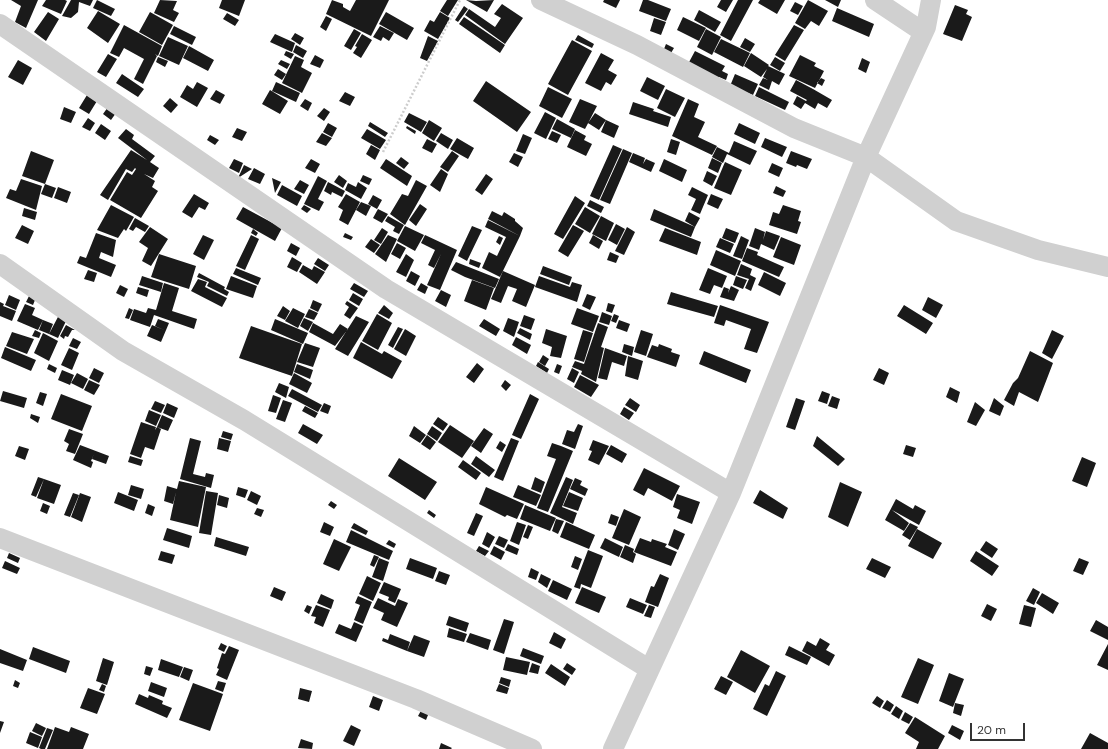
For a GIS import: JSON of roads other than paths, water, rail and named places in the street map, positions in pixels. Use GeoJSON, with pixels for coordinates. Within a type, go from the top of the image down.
{"type":"FeatureCollection","features":[{"type":"Feature","properties":{"kind":"street"},"geometry":{"type":"LineString","coordinates":[[540,0],[637,45],[794,128],[866,157],[956,221],[1038,250],[1108,267]]}},
{"type":"Feature","properties":{"kind":"street"},"geometry":{"type":"LineString","coordinates":[[875,0],[923,32]]}},
{"type":"Feature","properties":{"kind":"street"},"geometry":{"type":"LineString","coordinates":[[613,749],[731,493],[866,157],[923,32],[931,0]]}},
{"type":"Feature","properties":{"kind":"street"},"geometry":{"type":"LineString","coordinates":[[0,24],[386,289],[731,493]]}},
{"type":"Feature","properties":{"kind":"street"},"geometry":{"type":"LineString","coordinates":[[0,264],[123,351],[244,420],[649,669]]}},
{"type":"Feature","properties":{"kind":"street"},"geometry":{"type":"LineString","coordinates":[[0,538],[416,699],[532,749]]}}]}
